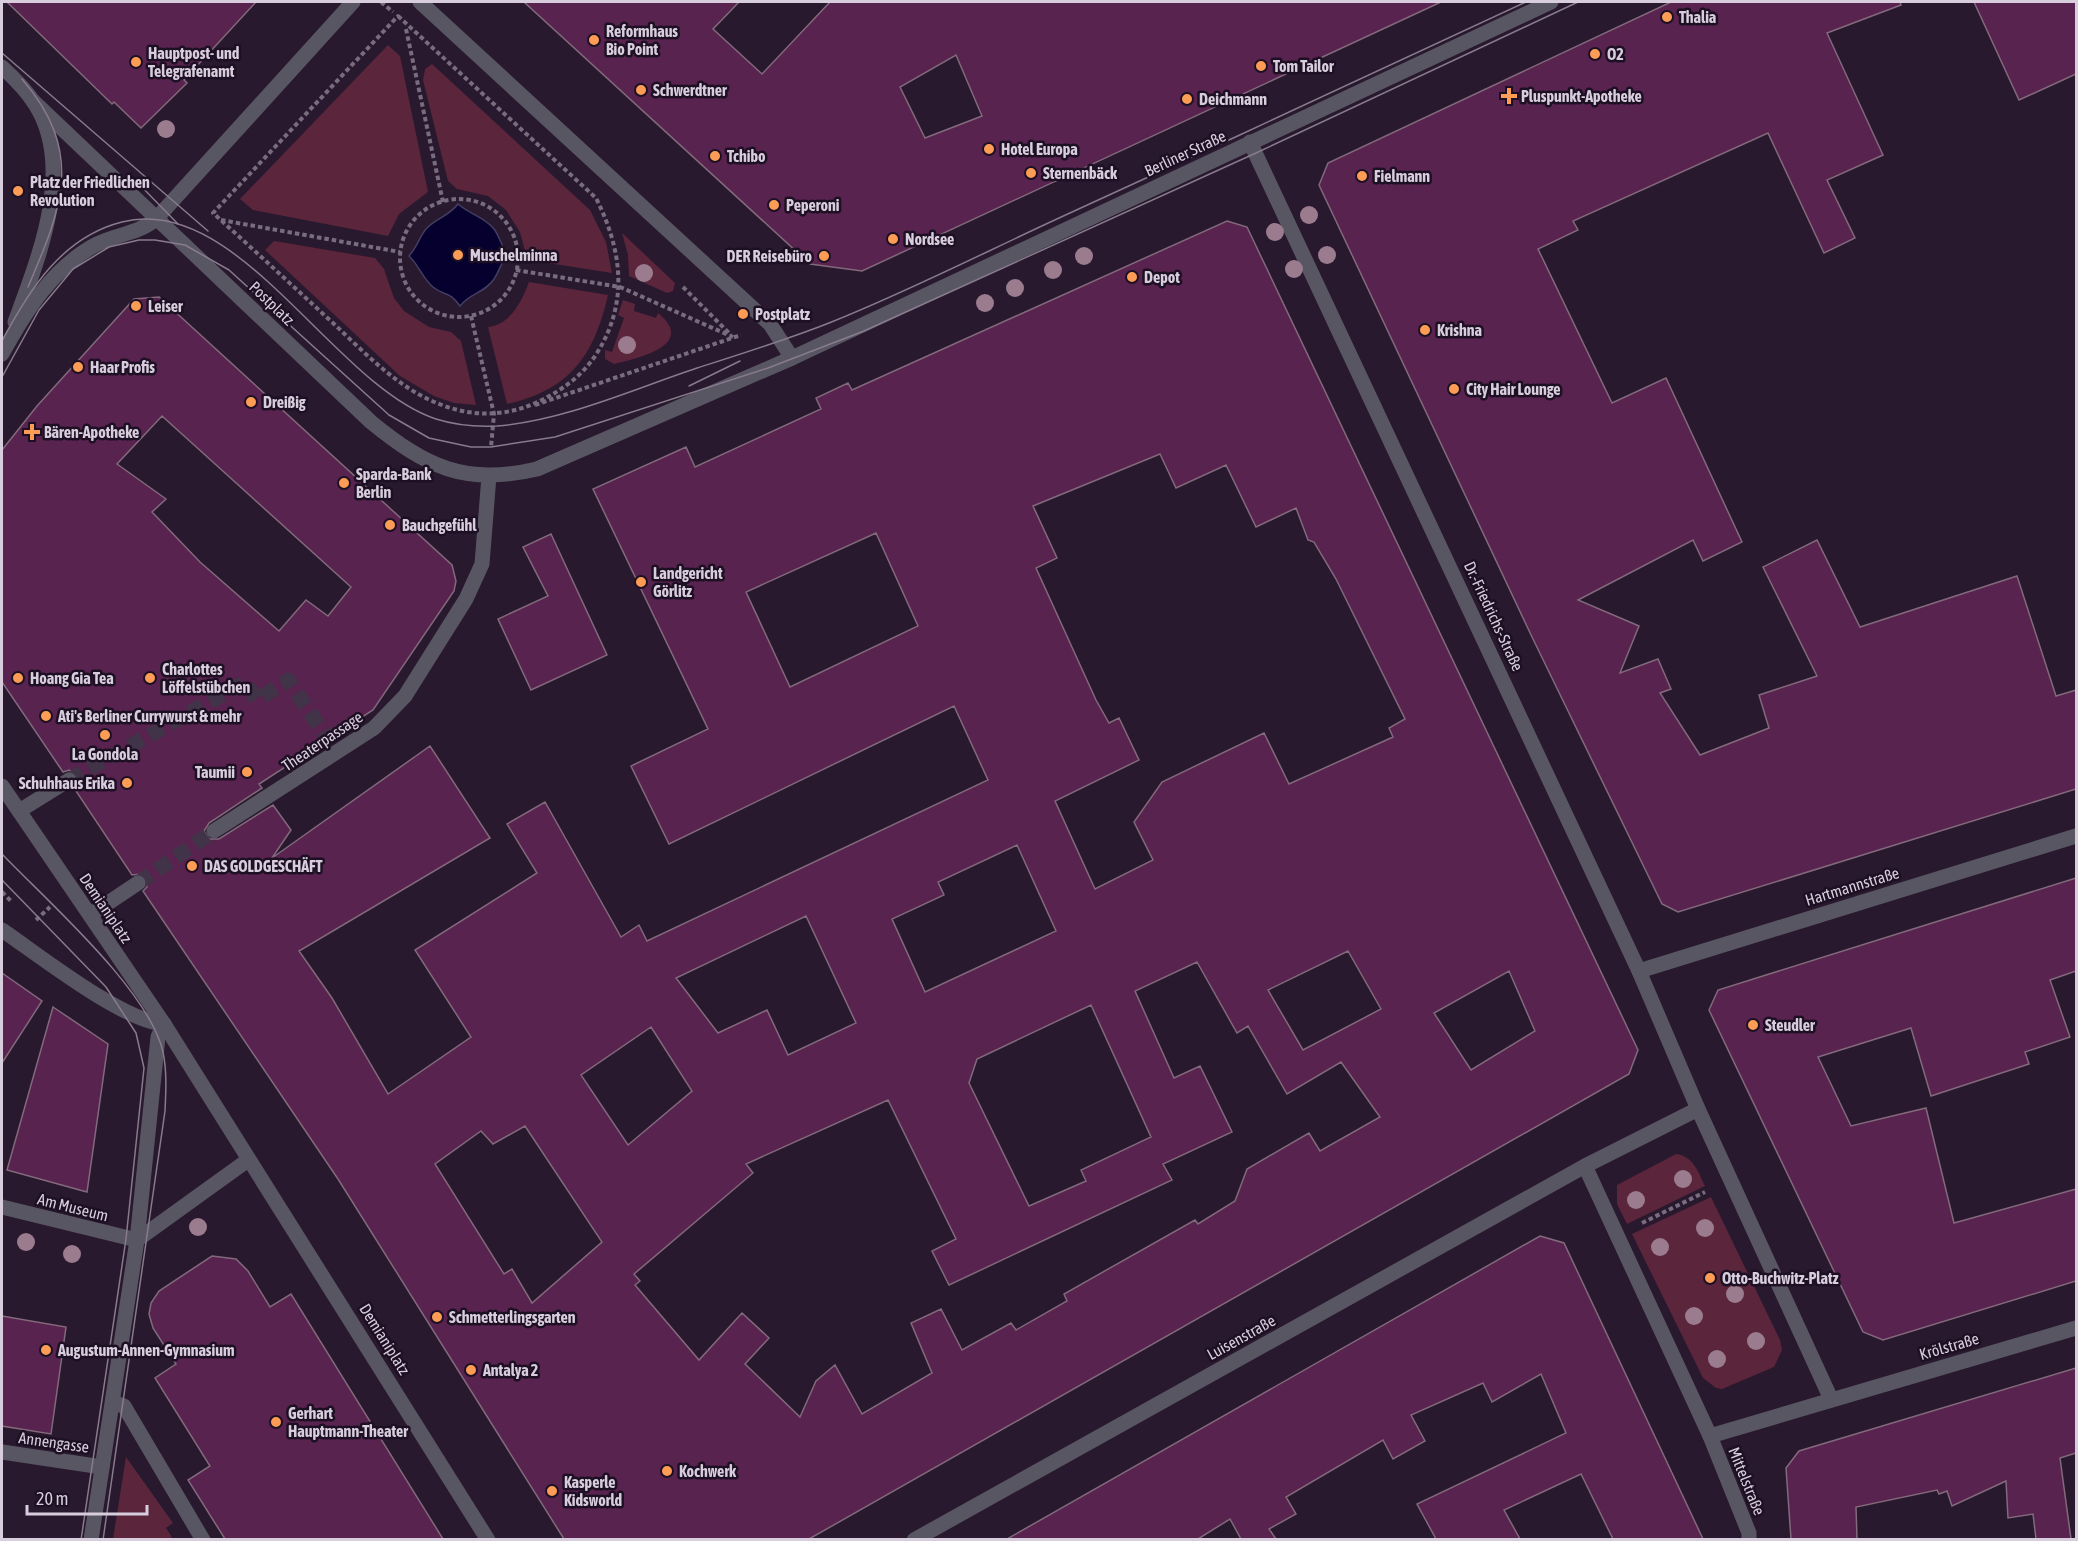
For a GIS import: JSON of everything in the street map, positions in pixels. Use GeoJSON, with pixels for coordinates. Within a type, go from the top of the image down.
{"type":"FeatureCollection","features":[{"type":"Feature","properties":{"kind":"street"},"geometry":{"type":"LineString","coordinates":[[4,345],[61,269],[82,252],[104,241],[141,231],[156,219],[353,2]]}},
{"type":"Feature","properties":{"kind":"street"},"geometry":{"type":"LineString","coordinates":[[420,2],[770,324],[792,358]]}},
{"type":"Feature","properties":{"kind":"street","name":"Berliner Straße"},"geometry":{"type":"LineString","coordinates":[[834,336],[1551,2]]}},
{"type":"Feature","properties":{"kind":"street"},"geometry":{"type":"LineString","coordinates":[[2,66],[33,100],[50,149],[53,188],[46,224],[4,345]]}},
{"type":"Feature","properties":{"kind":"street","name":"Postplatz"},"geometry":{"type":"LineString","coordinates":[[33,100],[371,422],[404,449],[445,468],[489,476],[537,469],[792,358],[834,336]]}},
{"type":"Feature","properties":{"kind":"street","name":"Dr.-Friedrichs-Straße"},"geometry":{"type":"LineString","coordinates":[[1250,142],[1314,273],[1639,971],[1698,1108]]}},
{"type":"Feature","properties":{"kind":"street","name":"Theaterpassage"},"geometry":{"type":"LineString","coordinates":[[214,831],[374,728],[405,696],[466,599],[482,564],[489,476]]}},
{"type":"Feature","properties":{"kind":"street"},"geometry":{"type":"LineString","coordinates":[[19,811],[69,780]]}},
{"type":"Feature","properties":{"kind":"street","name":"Demianiplatz"},"geometry":{"type":"LineString","coordinates":[[2,786],[164,1024],[488,1539]]}},
{"type":"Feature","properties":{"kind":"street","name":"Hartmannstraße"},"geometry":{"type":"LineString","coordinates":[[1639,971],[2076,836]]}},
{"type":"Feature","properties":{"kind":"street"},"geometry":{"type":"LineString","coordinates":[[90,915],[138,883]]}},
{"type":"Feature","properties":{"kind":"street"},"geometry":{"type":"LineString","coordinates":[[2,930],[96,995],[151,1023],[164,1024],[158,1037],[136,1240],[91,1539]]}},
{"type":"Feature","properties":{"kind":"street"},"geometry":{"type":"LineString","coordinates":[[1698,1108],[1831,1399],[1710,1436],[1585,1166],[1698,1108]]}},
{"type":"Feature","properties":{"kind":"street"},"geometry":{"type":"LineString","coordinates":[[136,1240],[248,1160]]}},
{"type":"Feature","properties":{"kind":"street","name":"Luisenstraße"},"geometry":{"type":"LineString","coordinates":[[914,1539],[1585,1166]]}},
{"type":"Feature","properties":{"kind":"street","name":"Am Museum"},"geometry":{"type":"LineString","coordinates":[[2,1207],[136,1240]]}},
{"type":"Feature","properties":{"kind":"street","name":"Krölstraße"},"geometry":{"type":"LineString","coordinates":[[1831,1399],[2076,1328]]}},
{"type":"Feature","properties":{"kind":"street"},"geometry":{"type":"LineString","coordinates":[[113,1402],[124,1406],[203,1539]]}},
{"type":"Feature","properties":{"kind":"street","name":"Mittelstraße"},"geometry":{"type":"LineString","coordinates":[[1710,1436],[1749,1539]]}},
{"type":"Feature","properties":{"kind":"street","name":"Annengasse"},"geometry":{"type":"LineString","coordinates":[[2,1452],[102,1467]]}},
{"type":"Feature","properties":{"kind":"path"},"geometry":{"type":"LineString","coordinates":[[381,2],[596,198],[615,243],[620,286],[609,327],[590,363],[569,384],[522,410]]}},
{"type":"Feature","properties":{"kind":"path"},"geometry":{"type":"LineString","coordinates":[[398,16],[213,213],[375,362],[399,381],[440,405],[477,414],[494,414],[522,410],[770,324]]}},
{"type":"Feature","properties":{"kind":"path"},"geometry":{"type":"LineString","coordinates":[[405,22],[443,202]]}},
{"type":"Feature","properties":{"kind":"path"},"geometry":{"type":"LineString","coordinates":[[473,201],[499,215],[515,240],[516,270],[510,286],[494,306],[471,316],[444,315],[420,302],[404,279],[400,252],[405,235],[414,220],[427,209],[443,202],[473,201]]}},
{"type":"Feature","properties":{"kind":"path"},"geometry":{"type":"LineString","coordinates":[[221,220],[400,252]]}},
{"type":"Feature","properties":{"kind":"path"},"geometry":{"type":"LineString","coordinates":[[516,270],[620,286],[733,338]]}},
{"type":"Feature","properties":{"kind":"path"},"geometry":{"type":"LineString","coordinates":[[471,316],[494,414]]}},
{"type":"Feature","properties":{"kind":"path"},"geometry":{"type":"LineString","coordinates":[[15,939],[72,888]]}},
{"type":"Feature","properties":{"kind":"path"},"geometry":{"type":"LineString","coordinates":[[1617,1235],[1730,1180]]}},
{"type":"Feature","properties":{"kind":"shaded area"},"geometry":{"type":"Polygon","coordinates":[[[388,45],[400,56],[428,192],[399,214],[388,236],[253,210],[240,199],[388,45]]]}},
{"type":"Feature","properties":{"kind":"shaded area"},"geometry":{"type":"Polygon","coordinates":[[[432,64],[590,210],[606,242],[612,273],[535,261],[525,251],[520,232],[506,210],[488,196],[457,189],[448,181],[423,80],[425,69],[432,64]]]}},
{"type":"Feature","properties":{"kind":"shaded area","name":"Muschelminna"},"geometry":{"type":"Polygon","coordinates":[[[458,204],[490,225],[508,254],[490,284],[460,306],[453,298],[429,283],[409,256],[427,228],[458,204]]]}},
{"type":"Feature","properties":{"kind":"shaded area"},"geometry":{"type":"Polygon","coordinates":[[[622,233],[675,283],[673,291],[667,293],[629,276],[628,255],[622,233]]]}},
{"type":"Feature","properties":{"kind":"shaded area"},"geometry":{"type":"Polygon","coordinates":[[[274,241],[375,258],[384,269],[394,298],[404,311],[429,327],[451,332],[461,341],[476,405],[454,403],[434,396],[400,376],[265,250],[274,241]]]}},
{"type":"Feature","properties":{"kind":"shaded area"},"geometry":{"type":"Polygon","coordinates":[[[529,282],[608,295],[595,336],[587,353],[576,367],[547,390],[507,404],[488,327],[503,322],[509,317],[523,297],[529,282]]]}},
{"type":"Feature","properties":{"kind":"shaded area"},"geometry":{"type":"Polygon","coordinates":[[[623,300],[635,304],[634,311],[656,318],[658,313],[668,324],[671,334],[668,342],[649,354],[614,364],[605,359],[605,350],[612,352],[624,318],[618,315],[623,300]]]}},
{"type":"Feature","properties":{"kind":"shaded area"},"geometry":{"type":"Polygon","coordinates":[[[1676,1154],[1691,1161],[1705,1186],[1627,1224],[1617,1204],[1617,1185],[1676,1154]]]}},
{"type":"Feature","properties":{"kind":"shaded area"},"geometry":{"type":"Polygon","coordinates":[[[1711,1197],[1780,1340],[1782,1350],[1774,1367],[1722,1389],[1716,1388],[1703,1378],[1632,1234],[1711,1197]]]}},
{"type":"Feature","properties":{"kind":"shaded area"},"geometry":{"type":"Polygon","coordinates":[[[126,1457],[173,1523],[166,1528],[173,1539],[113,1539],[126,1457]]]}},
{"type":"Feature","properties":{"kind":"building","name":"Hauptpost- und Telegrafenamt"},"geometry":{"type":"Polygon","coordinates":[[[7,2],[256,2],[184,80],[187,83],[141,128],[114,102],[112,104],[7,2]]]}},
{"type":"Feature","properties":{"kind":"building"},"geometry":{"type":"Polygon","coordinates":[[[524,2],[739,2],[713,29],[762,74],[830,2],[1441,2],[862,271],[810,264],[524,2]],[[956,55],[900,87],[925,138],[982,116],[956,55]]]}},
{"type":"Feature","properties":{"kind":"building"},"geometry":{"type":"Polygon","coordinates":[[[1671,2],[1900,2],[1901,5],[1827,33],[1883,155],[1827,180],[1855,238],[1824,253],[1768,133],[1573,221],[1578,230],[1538,249],[1612,403],[1666,378],[1742,542],[1703,561],[1693,540],[1578,600],[1639,626],[1620,673],[1658,659],[1671,689],[1660,693],[1700,755],[1769,728],[1759,695],[1817,676],[1763,567],[1817,540],[1860,627],[2017,576],[2056,696],[2076,690],[2076,789],[1678,912],[1662,904],[1532,637],[1319,185],[1328,163],[1671,2]]]}},
{"type":"Feature","properties":{"kind":"building"},"geometry":{"type":"Polygon","coordinates":[[[1974,2],[2076,2],[2076,74],[2019,100],[1974,2]]]}},
{"type":"Feature","properties":{"kind":"building"},"geometry":{"type":"Polygon","coordinates":[[[1227,221],[1247,227],[1638,1050],[1629,1074],[809,1539],[564,1539],[338,1179],[143,891],[147,887],[146,878],[142,874],[132,875],[74,788],[79,780],[77,774],[69,770],[63,772],[2,682],[2,450],[37,406],[134,299],[159,297],[452,565],[456,581],[454,591],[373,710],[259,784],[262,788],[209,823],[204,831],[209,839],[219,839],[273,805],[291,830],[272,858],[430,746],[490,838],[299,951],[332,998],[388,1094],[471,1037],[415,950],[537,873],[507,824],[545,802],[621,937],[639,925],[647,941],[988,780],[954,706],[669,844],[631,766],[708,729],[593,489],[686,447],[695,467],[821,409],[816,398],[848,383],[852,390],[1227,221]],[[162,416],[117,464],[166,499],[152,512],[200,562],[279,631],[306,600],[328,616],[351,587],[162,416]],[[1160,454],[1033,506],[1057,558],[1036,568],[1096,700],[1109,723],[1119,718],[1139,760],[1055,801],[1095,889],[1153,860],[1134,822],[1162,782],[1264,733],[1289,784],[1393,737],[1389,728],[1405,719],[1336,579],[1314,542],[1308,540],[1296,508],[1256,527],[1226,465],[1176,488],[1160,454]],[[876,533],[746,592],[790,687],[918,626],[876,533]],[[1017,845],[938,882],[944,895],[892,919],[925,992],[1056,931],[1017,845]],[[806,916],[676,978],[718,1033],[767,1010],[788,1055],[856,1023],[806,916]],[[1348,951],[1268,990],[1303,1050],[1381,1009],[1348,951]],[[1197,962],[1135,991],[1174,1078],[1200,1066],[1232,1132],[1163,1164],[1172,1180],[949,1285],[932,1251],[956,1239],[888,1100],[746,1164],[753,1173],[634,1274],[640,1281],[635,1285],[699,1360],[742,1313],[769,1338],[745,1364],[800,1417],[816,1381],[835,1365],[862,1414],[932,1373],[911,1323],[941,1309],[962,1350],[1011,1323],[1016,1330],[1067,1301],[1064,1294],[1195,1220],[1198,1224],[1235,1201],[1247,1169],[1309,1133],[1320,1151],[1380,1117],[1341,1062],[1287,1094],[1248,1026],[1237,1033],[1197,962]],[[1509,971],[1434,1013],[1471,1070],[1535,1031],[1509,971]],[[1091,1005],[977,1059],[969,1083],[1029,1206],[1086,1181],[1081,1170],[1151,1137],[1091,1005]],[[651,1027],[581,1075],[628,1145],[692,1091],[651,1027]],[[525,1126],[493,1144],[481,1131],[435,1164],[504,1274],[512,1269],[532,1303],[602,1242],[525,1126]]]}},
{"type":"Feature","properties":{"kind":"building"},"geometry":{"type":"Polygon","coordinates":[[[551,534],[607,655],[531,690],[498,619],[548,596],[523,547],[551,534]]]}},
{"type":"Feature","properties":{"kind":"building"},"geometry":{"type":"Polygon","coordinates":[[[2076,878],[2076,971],[2050,980],[2070,1037],[2025,1052],[2029,1064],[1931,1096],[1911,1028],[1818,1057],[1851,1126],[1926,1108],[1954,1223],[2076,1189],[2076,1281],[1883,1340],[1863,1332],[1709,1010],[1718,990],[2076,878]]]}},
{"type":"Feature","properties":{"kind":"building"},"geometry":{"type":"Polygon","coordinates":[[[2,973],[42,1001],[2,1063],[2,973]]]}},
{"type":"Feature","properties":{"kind":"building"},"geometry":{"type":"Polygon","coordinates":[[[53,1007],[108,1044],[87,1192],[7,1170],[53,1007]]]}},
{"type":"Feature","properties":{"kind":"building"},"geometry":{"type":"Polygon","coordinates":[[[1540,1236],[1564,1243],[1703,1539],[1613,1539],[1581,1474],[1504,1510],[1520,1539],[1436,1539],[1417,1504],[1566,1433],[1541,1374],[1492,1402],[1483,1383],[1411,1415],[1425,1441],[1393,1459],[1383,1440],[1286,1497],[1296,1514],[1269,1529],[1276,1539],[1241,1539],[1230,1519],[1198,1539],[1007,1539],[1540,1236]]]}},
{"type":"Feature","properties":{"kind":"building","name":"Gerhart Hauptmann-Theater"},"geometry":{"type":"Polygon","coordinates":[[[212,1256],[236,1259],[248,1271],[270,1307],[291,1294],[443,1539],[225,1539],[188,1480],[210,1466],[155,1378],[176,1364],[153,1328],[149,1314],[151,1303],[159,1291],[212,1256]]]}},
{"type":"Feature","properties":{"kind":"building"},"geometry":{"type":"Polygon","coordinates":[[[2,1316],[66,1327],[51,1434],[2,1426],[2,1316]]]}},
{"type":"Feature","properties":{"kind":"building"},"geometry":{"type":"Polygon","coordinates":[[[2076,1368],[2076,1453],[2060,1458],[2071,1539],[2036,1539],[2033,1514],[2008,1518],[2006,1481],[1952,1506],[1947,1491],[1939,1494],[1937,1490],[1856,1507],[1857,1539],[1791,1539],[1786,1468],[1799,1451],[2076,1368]]]}},
{"type":"Feature","properties":{"kind":"tunnel"},"geometry":{"type":"LineString","coordinates":[[69,780],[245,682],[257,700],[288,680],[338,754]]}},
{"type":"Feature","properties":{"kind":"tunnel"},"geometry":{"type":"LineString","coordinates":[[138,883],[214,831]]}},
{"type":"Feature","properties":{"kind":"tram line"},"geometry":{"type":"LineString","coordinates":[[2,341],[36,285],[65,253],[82,240],[101,229],[122,222],[165,221],[206,236],[246,263],[360,370],[398,400],[436,419],[466,425],[497,426],[547,418],[780,341],[858,311],[1526,2]]}},
{"type":"Feature","properties":{"kind":"tram line"},"geometry":{"type":"LineString","coordinates":[[2,377],[39,310],[73,269],[109,247],[139,240],[155,240],[185,245],[229,270],[389,415],[429,438],[471,447],[491,447],[555,437],[768,368],[864,331],[1256,153],[1578,2]]}},
{"type":"Feature","properties":{"kind":"tram line"},"geometry":{"type":"LineString","coordinates":[[2,53],[208,231]]}},
{"type":"Feature","properties":{"kind":"tram line"},"geometry":{"type":"LineString","coordinates":[[22,79],[42,106],[54,131],[61,156],[58,206],[28,287]]}},
{"type":"Feature","properties":{"kind":"tram line"},"geometry":{"type":"LineString","coordinates":[[134,179],[178,224]]}},
{"type":"Feature","properties":{"kind":"tram line"},"geometry":{"type":"LineString","coordinates":[[689,386],[740,361]]}},
{"type":"Feature","properties":{"kind":"tram line"},"geometry":{"type":"LineString","coordinates":[[2,854],[118,974],[154,1028],[163,1052],[166,1081],[165,1111],[103,1540]]}},
{"type":"Feature","properties":{"kind":"tram line"},"geometry":{"type":"LineString","coordinates":[[2,880],[106,987],[136,1033],[144,1068],[126,1239],[81,1540]]}},
{"type":"Feature","properties":{"kind":"place","name":"Thalia"},"geometry":{"type":"Point","coordinates":[1667,17]}},
{"type":"Feature","properties":{"kind":"place","name":"Reformhaus Bio Point"},"geometry":{"type":"Point","coordinates":[594,40]}},
{"type":"Feature","properties":{"kind":"place","name":"O2"},"geometry":{"type":"Point","coordinates":[1595,54]}},
{"type":"Feature","properties":{"kind":"place","name":"Hauptpost- und Telegrafenamt"},"geometry":{"type":"Point","coordinates":[136,62]}},
{"type":"Feature","properties":{"kind":"place","name":"Tom Tailor"},"geometry":{"type":"Point","coordinates":[1261,66]}},
{"type":"Feature","properties":{"kind":"place","name":"Schwerdtner"},"geometry":{"type":"Point","coordinates":[641,90]}},
{"type":"Feature","properties":{"kind":"place","name":"Pluspunkt-Apotheke"},"geometry":{"type":"Point","coordinates":[1509,96]}},
{"type":"Feature","properties":{"kind":"place","name":"Deichmann"},"geometry":{"type":"Point","coordinates":[1187,99]}},
{"type":"Feature","properties":{"kind":"place","name":"Hotel Europa"},"geometry":{"type":"Point","coordinates":[989,149]}},
{"type":"Feature","properties":{"kind":"place","name":"Tchibo"},"geometry":{"type":"Point","coordinates":[715,156]}},
{"type":"Feature","properties":{"kind":"place","name":"Sternenbäck"},"geometry":{"type":"Point","coordinates":[1031,173]}},
{"type":"Feature","properties":{"kind":"place","name":"Fielmann"},"geometry":{"type":"Point","coordinates":[1362,176]}},
{"type":"Feature","properties":{"kind":"place","name":"Platz der Friedlichen Revolution"},"geometry":{"type":"Point","coordinates":[18,191]}},
{"type":"Feature","properties":{"kind":"place","name":"Peperoni"},"geometry":{"type":"Point","coordinates":[774,205]}},
{"type":"Feature","properties":{"kind":"place","name":"Nordsee"},"geometry":{"type":"Point","coordinates":[893,239]}},
{"type":"Feature","properties":{"kind":"place","name":"Muschelminna"},"geometry":{"type":"Point","coordinates":[458,255]}},
{"type":"Feature","properties":{"kind":"place","name":"DER Reisebüro"},"geometry":{"type":"Point","coordinates":[824,256]}},
{"type":"Feature","properties":{"kind":"place","name":"Depot"},"geometry":{"type":"Point","coordinates":[1132,277]}},
{"type":"Feature","properties":{"kind":"place","name":"Leiser"},"geometry":{"type":"Point","coordinates":[136,306]}},
{"type":"Feature","properties":{"kind":"place","name":"Postplatz"},"geometry":{"type":"Point","coordinates":[743,314]}},
{"type":"Feature","properties":{"kind":"place","name":"Krishna"},"geometry":{"type":"Point","coordinates":[1425,330]}},
{"type":"Feature","properties":{"kind":"place","name":"Haar Profis"},"geometry":{"type":"Point","coordinates":[78,367]}},
{"type":"Feature","properties":{"kind":"place","name":"City Hair Lounge"},"geometry":{"type":"Point","coordinates":[1454,389]}},
{"type":"Feature","properties":{"kind":"place","name":"Dreißig"},"geometry":{"type":"Point","coordinates":[251,402]}},
{"type":"Feature","properties":{"kind":"place","name":"Bären-Apotheke"},"geometry":{"type":"Point","coordinates":[32,432]}},
{"type":"Feature","properties":{"kind":"place","name":"Sparda-Bank Berlin"},"geometry":{"type":"Point","coordinates":[344,483]}},
{"type":"Feature","properties":{"kind":"place","name":"Bauchgefühl"},"geometry":{"type":"Point","coordinates":[390,525]}},
{"type":"Feature","properties":{"kind":"place","name":"Landgericht Görlitz"},"geometry":{"type":"Point","coordinates":[641,582]}},
{"type":"Feature","properties":{"kind":"place","name":"Hoang Gia Tea"},"geometry":{"type":"Point","coordinates":[18,678]}},
{"type":"Feature","properties":{"kind":"place","name":"Charlottes Löffelstübchen"},"geometry":{"type":"Point","coordinates":[150,678]}},
{"type":"Feature","properties":{"kind":"place","name":"Ati's Berliner Currywurst & mehr"},"geometry":{"type":"Point","coordinates":[46,716]}},
{"type":"Feature","properties":{"kind":"place","name":"La Gondola"},"geometry":{"type":"Point","coordinates":[105,735]}},
{"type":"Feature","properties":{"kind":"place","name":"Taumii"},"geometry":{"type":"Point","coordinates":[247,772]}},
{"type":"Feature","properties":{"kind":"place","name":"Schuhhaus Erika"},"geometry":{"type":"Point","coordinates":[127,783]}},
{"type":"Feature","properties":{"kind":"place","name":"DAS GOLDGESCHÄFT"},"geometry":{"type":"Point","coordinates":[192,866]}},
{"type":"Feature","properties":{"kind":"place","name":"Steudler"},"geometry":{"type":"Point","coordinates":[1753,1025]}},
{"type":"Feature","properties":{"kind":"place","name":"Otto-Buchwitz-Platz"},"geometry":{"type":"Point","coordinates":[1710,1278]}},
{"type":"Feature","properties":{"kind":"place","name":"Schmetterlingsgarten"},"geometry":{"type":"Point","coordinates":[437,1317]}},
{"type":"Feature","properties":{"kind":"place","name":"Augustum-Annen-Gymnasium"},"geometry":{"type":"Point","coordinates":[46,1350]}},
{"type":"Feature","properties":{"kind":"place","name":"Antalya 2"},"geometry":{"type":"Point","coordinates":[471,1370]}},
{"type":"Feature","properties":{"kind":"place","name":"Gerhart Hauptmann-Theater"},"geometry":{"type":"Point","coordinates":[276,1422]}},
{"type":"Feature","properties":{"kind":"place","name":"Kochwerk"},"geometry":{"type":"Point","coordinates":[667,1471]}},
{"type":"Feature","properties":{"kind":"place","name":"Kasperle Kidsworld"},"geometry":{"type":"Point","coordinates":[552,1491]}}]}
